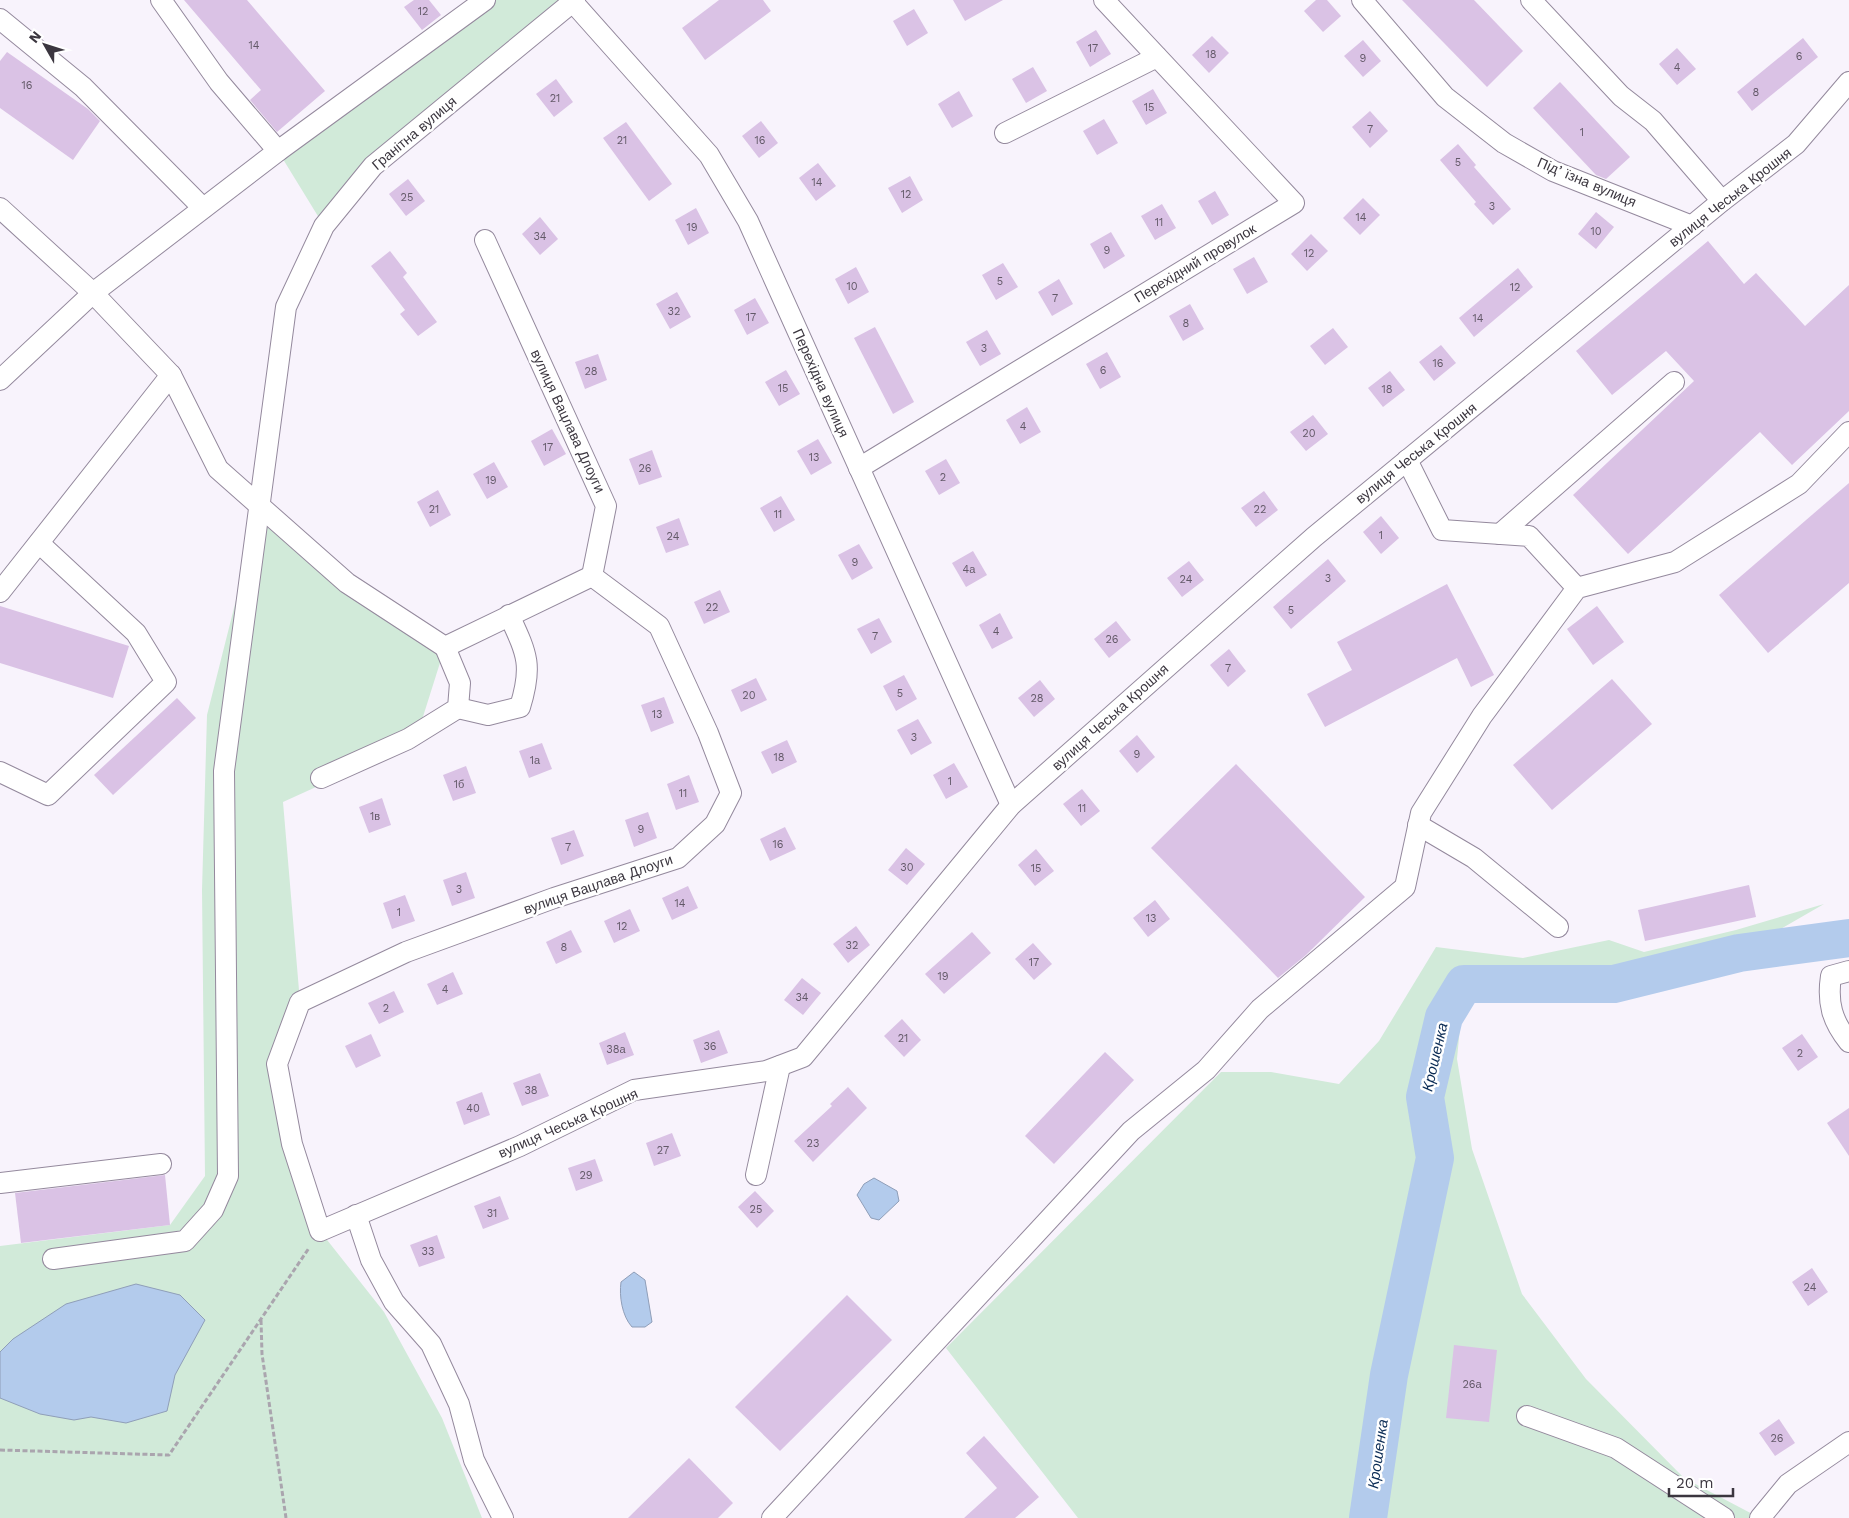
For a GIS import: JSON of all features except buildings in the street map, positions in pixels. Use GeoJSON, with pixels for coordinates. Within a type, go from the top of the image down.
{"type":"FeatureCollection","features":[{"type":"Feature","properties":{"kind":"street"},"geometry":{"type":"LineString","coordinates":[[161,0],[219,82],[278,151]]}},
{"type":"Feature","properties":{"kind":"street"},"geometry":{"type":"LineString","coordinates":[[0,380],[93,293],[278,151],[485,0]]}},
{"type":"Feature","properties":{"kind":"street","name":"Перехідний провулок"},"geometry":{"type":"LineString","coordinates":[[859,468],[1294,203],[1104,0]]}},
{"type":"Feature","properties":{"kind":"street","name":"Підʼїзна вулиця"},"geometry":{"type":"LineString","coordinates":[[1362,0],[1445,97],[1504,143],[1553,171],[1692,226]]}},
{"type":"Feature","properties":{"kind":"street"},"geometry":{"type":"LineString","coordinates":[[1531,0],[1621,96],[1653,121],[1722,201]]}},
{"type":"Feature","properties":{"kind":"street","name":"Перехідна вулиця"},"geometry":{"type":"LineString","coordinates":[[572,1],[709,155],[748,221],[1011,805]]}},
{"type":"Feature","properties":{"kind":"street","name":"Гранітна вулиця"},"geometry":{"type":"LineString","coordinates":[[53,1259],[185,1241],[213,1210],[228,1176],[224,771],[286,307],[324,226],[373,166],[572,1]]}},
{"type":"Feature","properties":{"kind":"street"},"geometry":{"type":"LineString","coordinates":[[0,19],[83,87],[203,208]]}},
{"type":"Feature","properties":{"kind":"street"},"geometry":{"type":"LineString","coordinates":[[1005,133],[1157,57]]}},
{"type":"Feature","properties":{"kind":"street","name":"вулиця Чеська Крошня"},"geometry":{"type":"LineString","coordinates":[[320,1231],[520,1146],[634,1090],[766,1071],[803,1058],[1011,805],[1314,536],[1722,201],[1796,144],[1849,82]]}},
{"type":"Feature","properties":{"kind":"street"},"geometry":{"type":"LineString","coordinates":[[0,208],[93,293],[171,375],[218,469],[347,583],[445,647],[460,683],[458,708]]}},
{"type":"Feature","properties":{"kind":"street","name":"вулиця Вацлава Длоуги"},"geometry":{"type":"LineString","coordinates":[[320,1231],[292,1144],[277,1064],[300,1002],[406,952],[554,898],[678,858],[715,824],[731,793],[708,733],[659,626],[592,576],[606,506],[485,240]]}},
{"type":"Feature","properties":{"kind":"street"},"geometry":{"type":"LineString","coordinates":[[0,592],[171,375]]}},
{"type":"Feature","properties":{"kind":"street"},"geometry":{"type":"LineString","coordinates":[[1500,534],[1674,382]]}},
{"type":"Feature","properties":{"kind":"street"},"geometry":{"type":"LineString","coordinates":[[772,1518],[1131,1131],[1206,1070],[1260,1009],[1404,887],[1421,813],[1482,716],[1577,588],[1675,562],[1799,484],[1849,432]]}},
{"type":"Feature","properties":{"kind":"street"},"geometry":{"type":"LineString","coordinates":[[1407,460],[1442,530],[1529,536],[1577,588]]}},
{"type":"Feature","properties":{"kind":"street"},"geometry":{"type":"LineString","coordinates":[[0,772],[48,795],[166,682],[136,632],[39,543]]}},
{"type":"Feature","properties":{"kind":"street"},"geometry":{"type":"LineString","coordinates":[[445,647],[592,576]]}},
{"type":"Feature","properties":{"kind":"street"},"geometry":{"type":"LineString","coordinates":[[321,778],[408,739],[458,708],[488,714],[520,707],[528,682],[527,654],[509,615]]}},
{"type":"Feature","properties":{"kind":"street"},"geometry":{"type":"LineString","coordinates":[[1418,825],[1474,858],[1558,927]]}},
{"type":"Feature","properties":{"kind":"street"},"geometry":{"type":"LineString","coordinates":[[1849,971],[1831,976],[1828,998],[1840,1031],[1849,1042]]}},
{"type":"Feature","properties":{"kind":"street"},"geometry":{"type":"LineString","coordinates":[[756,1175],[780,1066]]}},
{"type":"Feature","properties":{"kind":"street"},"geometry":{"type":"LineString","coordinates":[[0,1183],[161,1164]]}},
{"type":"Feature","properties":{"kind":"street"},"geometry":{"type":"LineString","coordinates":[[356,1216],[371,1260],[394,1302],[431,1344],[460,1404],[474,1460],[503,1518]]}},
{"type":"Feature","properties":{"kind":"street"},"geometry":{"type":"LineString","coordinates":[[1527,1416],[1616,1448],[1724,1518]]}},
{"type":"Feature","properties":{"kind":"street"},"geometry":{"type":"LineString","coordinates":[[1760,1518],[1788,1484],[1849,1442]]}},
{"type":"Feature","properties":{"kind":"path"},"geometry":{"type":"LineString","coordinates":[[0,1450],[169,1455],[320,1231]]}},
{"type":"Feature","properties":{"kind":"path"},"geometry":{"type":"LineString","coordinates":[[261,1319],[262,1354],[286,1518]]}},
{"type":"Feature","properties":{"kind":"green space"},"geometry":{"type":"Polygon","coordinates":[[[485,0],[575,0],[438,112],[324,226],[278,151],[485,0]]]}},
{"type":"Feature","properties":{"kind":"green space"},"geometry":{"type":"Polygon","coordinates":[[[260,505],[445,647],[415,742],[283,802],[300,1002],[277,1064],[320,1231],[384,1312],[442,1418],[482,1518],[0,1518],[0,1246],[170,1225],[205,1176],[202,890],[207,715],[260,505]]]}},
{"type":"Feature","properties":{"kind":"green space"},"geometry":{"type":"Polygon","coordinates":[[[1824,904],[1739,953],[1614,984],[1464,985],[1457,1059],[1472,1149],[1522,1294],[1586,1379],[1684,1478],[1760,1518],[1078,1518],[946,1348],[1221,1072],[1271,1072],[1339,1084],[1379,1041],[1436,947],[1523,958],[1609,940],[1644,952],[1736,930],[1824,904]]]}},
{"type":"Feature","properties":{"kind":"water"},"geometry":{"type":"Polygon","coordinates":[[[874,1178],[897,1191],[899,1201],[879,1220],[871,1218],[857,1195],[864,1184],[874,1178]]]}},
{"type":"Feature","properties":{"kind":"water"},"geometry":{"type":"Polygon","coordinates":[[[634,1272],[645,1280],[652,1322],[645,1327],[632,1327],[622,1306],[621,1282],[634,1272]]]}},
{"type":"Feature","properties":{"kind":"water"},"geometry":{"type":"Polygon","coordinates":[[[136,1284],[180,1295],[205,1320],[175,1375],[167,1411],[126,1423],[91,1417],[74,1420],[40,1414],[0,1398],[0,1352],[13,1339],[66,1304],[136,1284]]]}},
{"type":"Feature","properties":{"kind":"waterway","name":"Крошенка"},"geometry":{"type":"LineString","coordinates":[[1368,1518],[1389,1375],[1435,1158],[1425,1097],[1444,1017],[1464,984],[1614,984],[1739,953],[1849,938]]}}]}
